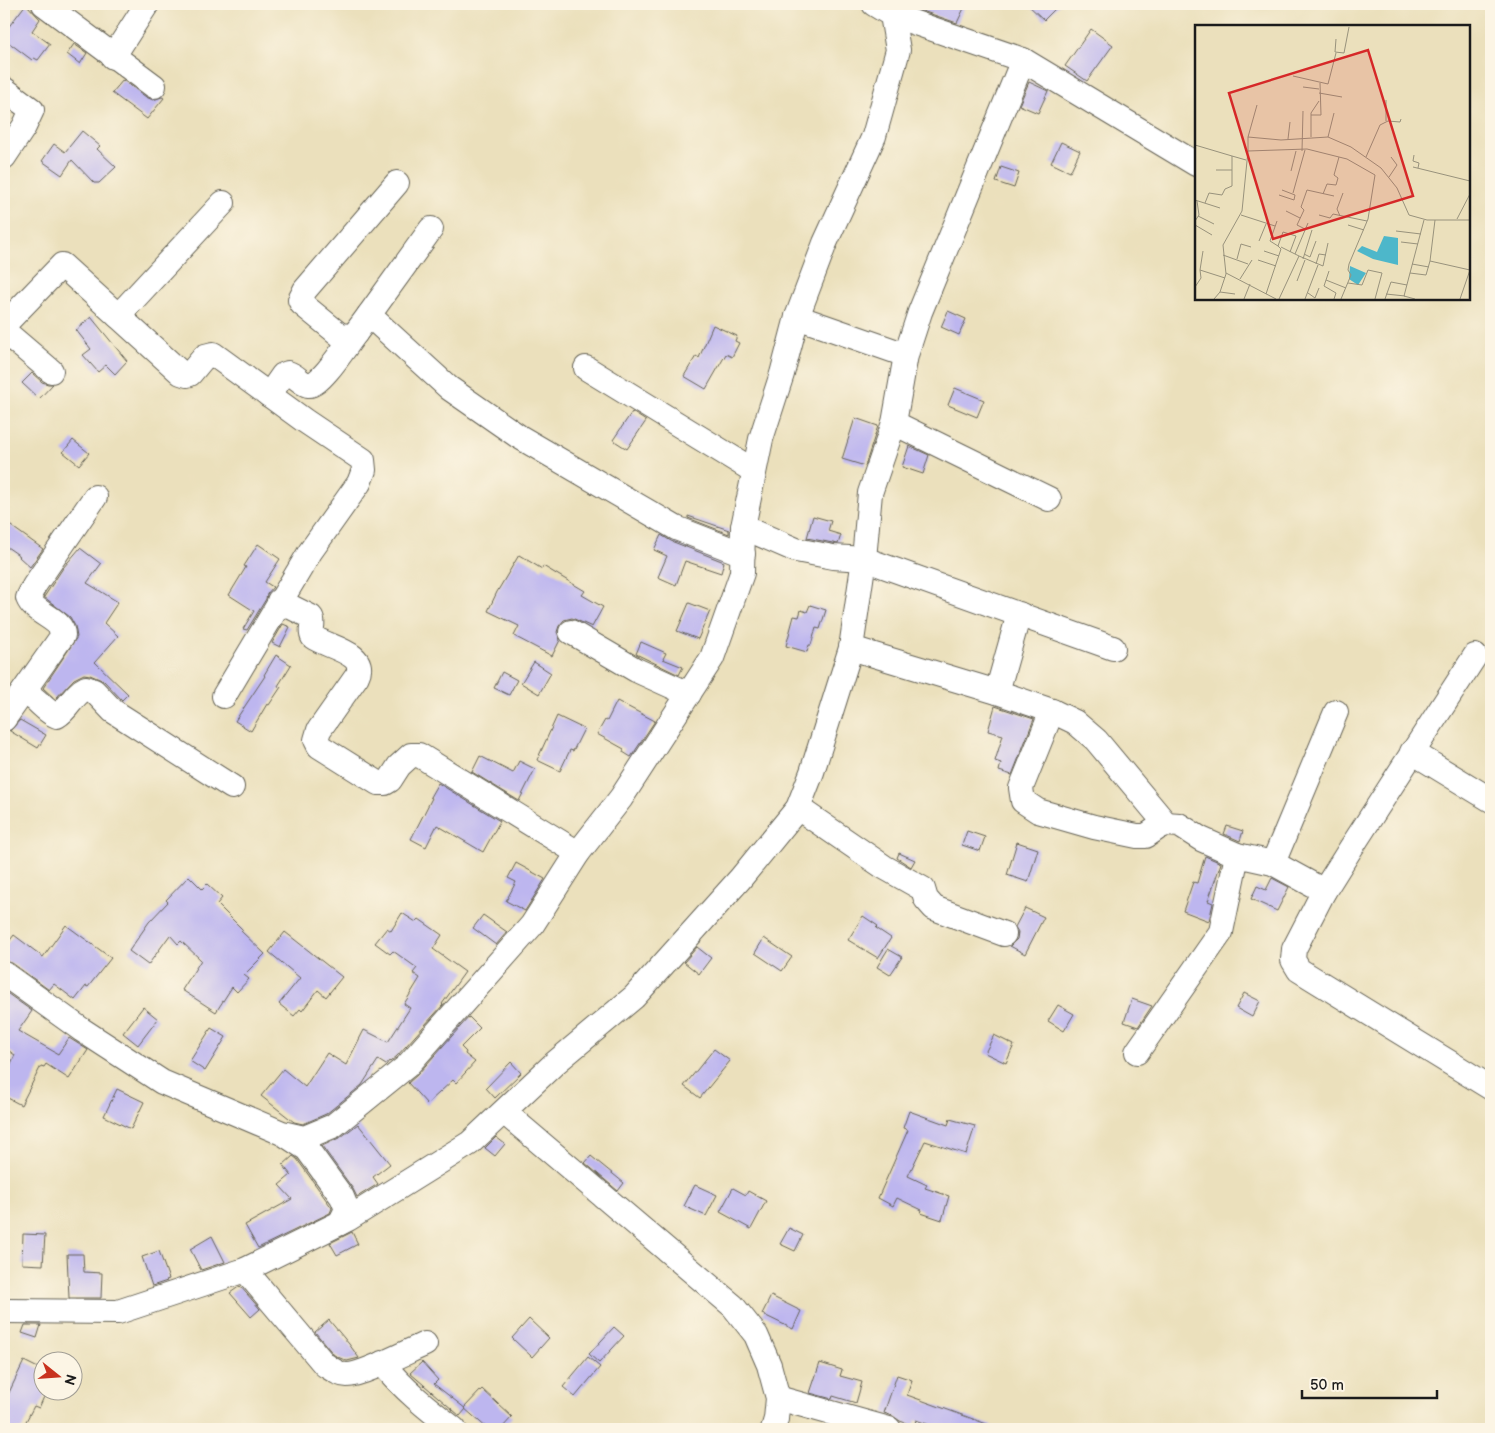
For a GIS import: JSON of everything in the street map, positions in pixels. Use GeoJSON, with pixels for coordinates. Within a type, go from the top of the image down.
{"type":"FeatureCollection","features":[{"type":"Feature","properties":{"kind":"street"},"geometry":{"type":"LineString","coordinates":[[44,4],[154,86]]}},
{"type":"Feature","properties":{"kind":"street"},"geometry":{"type":"LineString","coordinates":[[113,57],[147,4]]}},
{"type":"Feature","properties":{"kind":"street"},"geometry":{"type":"LineString","coordinates":[[883,10],[1022,60],[1195,163]]}},
{"type":"Feature","properties":{"kind":"street"},"geometry":{"type":"LineString","coordinates":[[282,1133],[304,1138],[333,1126],[407,1066],[532,924],[578,853],[621,798],[712,658],[742,573],[744,527],[754,471],[761,439],[782,374],[796,317],[825,243],[874,136],[898,50],[883,10]]}},
{"type":"Feature","properties":{"kind":"street"},"geometry":{"type":"LineString","coordinates":[[4,1312],[118,1312],[245,1270],[340,1223],[470,1143],[555,1063],[634,997],[740,879],[798,808],[812,772],[851,648],[864,559],[870,493],[894,423],[906,355],[920,312],[1022,60]]}},
{"type":"Feature","properties":{"kind":"street"},"geometry":{"type":"LineString","coordinates":[[4,89],[32,110],[24,127],[4,157]]}},
{"type":"Feature","properties":{"kind":"street"},"geometry":{"type":"LineString","coordinates":[[355,334],[340,335],[307,309],[300,300],[305,290],[397,183]]}},
{"type":"Feature","properties":{"kind":"street"},"geometry":{"type":"LineString","coordinates":[[118,316],[223,203]]}},
{"type":"Feature","properties":{"kind":"street"},"geometry":{"type":"LineString","coordinates":[[269,395],[283,375],[288,373],[295,375],[305,384],[309,385],[315,383],[329,369],[431,229]]}},
{"type":"Feature","properties":{"kind":"street"},"geometry":{"type":"LineString","coordinates":[[4,325],[62,265],[184,375],[190,374],[205,356],[213,354],[305,421],[363,460],[364,470],[359,483],[310,552],[224,696]]}},
{"type":"Feature","properties":{"kind":"street"},"geometry":{"type":"LineString","coordinates":[[369,315],[449,388],[518,436],[676,528],[743,554]]}},
{"type":"Feature","properties":{"kind":"street"},"geometry":{"type":"LineString","coordinates":[[796,317],[906,355]]}},
{"type":"Feature","properties":{"kind":"street"},"geometry":{"type":"LineString","coordinates":[[4,331],[51,371]]}},
{"type":"Feature","properties":{"kind":"street"},"geometry":{"type":"LineString","coordinates":[[586,368],[754,471]]}},
{"type":"Feature","properties":{"kind":"street"},"geometry":{"type":"LineString","coordinates":[[894,423],[1048,499]]}},
{"type":"Feature","properties":{"kind":"street"},"geometry":{"type":"LineString","coordinates":[[4,719],[63,635],[61,627],[30,604],[28,598],[34,586],[95,498]]}},
{"type":"Feature","properties":{"kind":"street"},"geometry":{"type":"LineString","coordinates":[[744,527],[796,550],[833,557],[864,559],[1113,648]]}},
{"type":"Feature","properties":{"kind":"street"},"geometry":{"type":"LineString","coordinates":[[280,601],[311,616],[314,622],[311,632],[316,638],[354,657],[360,664],[357,676],[319,730],[316,740],[319,746],[378,783],[385,784],[399,766],[411,755],[419,755],[578,853]]}},
{"type":"Feature","properties":{"kind":"street"},"geometry":{"type":"LineString","coordinates":[[997,692],[1019,614]]}},
{"type":"Feature","properties":{"kind":"street"},"geometry":{"type":"LineString","coordinates":[[571,632],[636,670],[689,694]]}},
{"type":"Feature","properties":{"kind":"street"},"geometry":{"type":"LineString","coordinates":[[851,648],[1052,710],[1075,722],[1096,740],[1166,824]]}},
{"type":"Feature","properties":{"kind":"street"},"geometry":{"type":"LineString","coordinates":[[1475,656],[1324,891],[1294,949],[1293,960],[1298,970],[1491,1088]]}},
{"type":"Feature","properties":{"kind":"street"},"geometry":{"type":"LineString","coordinates":[[23,693],[32,695],[48,713],[56,716],[64,712],[79,691],[86,688],[94,691],[113,711],[232,787]]}},
{"type":"Feature","properties":{"kind":"street"},"geometry":{"type":"LineString","coordinates":[[1052,710],[1021,788],[1023,801],[1038,811],[1094,827],[1137,836],[1146,836],[1166,824],[1179,825],[1201,839],[1237,855],[1273,863],[1324,891]]}},
{"type":"Feature","properties":{"kind":"street"},"geometry":{"type":"LineString","coordinates":[[1273,863],[1336,712]]}},
{"type":"Feature","properties":{"kind":"street"},"geometry":{"type":"LineString","coordinates":[[1412,752],[1491,800]]}},
{"type":"Feature","properties":{"kind":"street"},"geometry":{"type":"LineString","coordinates":[[798,808],[884,867],[922,889],[926,899],[934,908],[1004,934]]}},
{"type":"Feature","properties":{"kind":"street"},"geometry":{"type":"LineString","coordinates":[[1137,1052],[1220,932],[1237,855]]}},
{"type":"Feature","properties":{"kind":"street"},"geometry":{"type":"LineString","coordinates":[[4,974],[82,1030],[162,1082],[282,1133],[307,1148],[342,1197],[346,1209],[340,1223]]}},
{"type":"Feature","properties":{"kind":"street"},"geometry":{"type":"LineString","coordinates":[[504,1112],[733,1306],[756,1334],[770,1366],[778,1398],[773,1429]]}},
{"type":"Feature","properties":{"kind":"street"},"geometry":{"type":"LineString","coordinates":[[245,1270],[326,1365],[336,1373],[354,1374],[425,1344]]}},
{"type":"Feature","properties":{"kind":"street"},"geometry":{"type":"LineString","coordinates":[[382,1363],[397,1382],[420,1403],[454,1429]]}},
{"type":"Feature","properties":{"kind":"street"},"geometry":{"type":"LineString","coordinates":[[778,1398],[889,1429]]}},
{"type":"Feature","properties":{"kind":"building"},"geometry":{"type":"Polygon","coordinates":[[[26,4],[40,19],[32,31],[50,44],[38,60],[34,58],[32,60],[4,39],[4,33],[26,4]]]}},
{"type":"Feature","properties":{"kind":"building"},"geometry":{"type":"Polygon","coordinates":[[[902,4],[966,4],[957,23],[902,4]]]}},
{"type":"Feature","properties":{"kind":"building"},"geometry":{"type":"Polygon","coordinates":[[[1027,4],[1060,4],[1044,20],[1027,4]]]}},
{"type":"Feature","properties":{"kind":"building"},"geometry":{"type":"Polygon","coordinates":[[[1091,29],[1113,45],[1087,81],[1065,66],[1091,29]]]}},
{"type":"Feature","properties":{"kind":"building"},"geometry":{"type":"Polygon","coordinates":[[[74,44],[87,53],[80,64],[67,54],[74,44]]]}},
{"type":"Feature","properties":{"kind":"building"},"geometry":{"type":"Polygon","coordinates":[[[123,80],[146,97],[153,100],[164,98],[147,119],[112,93],[123,80]]]}},
{"type":"Feature","properties":{"kind":"building"},"geometry":{"type":"Polygon","coordinates":[[[1029,82],[1048,91],[1038,113],[1019,105],[1029,82]]]}},
{"type":"Feature","properties":{"kind":"building"},"geometry":{"type":"Polygon","coordinates":[[[82,131],[100,146],[97,149],[116,167],[99,183],[94,183],[72,160],[62,175],[42,161],[54,144],[65,152],[82,131]]]}},
{"type":"Feature","properties":{"kind":"building"},"geometry":{"type":"Polygon","coordinates":[[[1061,142],[1080,151],[1070,172],[1051,163],[1061,142]]]}},
{"type":"Feature","properties":{"kind":"building"},"geometry":{"type":"Polygon","coordinates":[[[1001,167],[1019,173],[1014,188],[996,182],[1001,167]]]}},
{"type":"Feature","properties":{"kind":"building"},"geometry":{"type":"Polygon","coordinates":[[[948,311],[966,319],[959,335],[941,327],[948,311]]]}},
{"type":"Feature","properties":{"kind":"building"},"geometry":{"type":"Polygon","coordinates":[[[91,317],[127,361],[115,374],[106,365],[98,372],[83,355],[91,349],[76,330],[91,317]]]}},
{"type":"Feature","properties":{"kind":"building"},"geometry":{"type":"Polygon","coordinates":[[[713,325],[737,336],[735,341],[739,343],[732,357],[726,354],[706,389],[684,376],[696,356],[699,358],[713,325]]]}},
{"type":"Feature","properties":{"kind":"building"},"geometry":{"type":"Polygon","coordinates":[[[32,373],[42,382],[53,384],[39,399],[22,383],[32,373]]]}},
{"type":"Feature","properties":{"kind":"building"},"geometry":{"type":"Polygon","coordinates":[[[955,388],[984,400],[977,417],[948,405],[955,388]]]}},
{"type":"Feature","properties":{"kind":"building"},"geometry":{"type":"Polygon","coordinates":[[[632,412],[646,421],[627,449],[613,440],[632,412]]]}},
{"type":"Feature","properties":{"kind":"building"},"geometry":{"type":"Polygon","coordinates":[[[855,418],[878,426],[865,466],[842,459],[855,418]]]}},
{"type":"Feature","properties":{"kind":"building"},"geometry":{"type":"Polygon","coordinates":[[[73,440],[89,453],[79,465],[63,452],[73,440]]]}},
{"type":"Feature","properties":{"kind":"building"},"geometry":{"type":"Polygon","coordinates":[[[909,446],[929,455],[923,474],[902,467],[909,446]]]}},
{"type":"Feature","properties":{"kind":"building"},"geometry":{"type":"Polygon","coordinates":[[[688,516],[729,530],[729,534],[688,518],[688,516]]]}},
{"type":"Feature","properties":{"kind":"building"},"geometry":{"type":"Polygon","coordinates":[[[813,516],[831,521],[828,531],[841,535],[838,544],[807,538],[813,516]]]}},
{"type":"Feature","properties":{"kind":"building"},"geometry":{"type":"Polygon","coordinates":[[[4,521],[43,549],[30,567],[20,556],[4,545],[4,521]]]}},
{"type":"Feature","properties":{"kind":"building"},"geometry":{"type":"Polygon","coordinates":[[[661,535],[671,541],[724,562],[721,573],[685,561],[676,585],[658,577],[667,556],[654,550],[661,535]]]}},
{"type":"Feature","properties":{"kind":"building"},"geometry":{"type":"Polygon","coordinates":[[[258,544],[280,559],[265,582],[273,587],[267,594],[266,599],[247,630],[243,629],[254,611],[229,595],[258,544]]]}},
{"type":"Feature","properties":{"kind":"building"},"geometry":{"type":"Polygon","coordinates":[[[80,548],[101,564],[87,583],[118,602],[104,623],[118,636],[95,662],[128,694],[122,700],[104,681],[84,674],[74,679],[55,699],[43,688],[77,637],[75,626],[70,617],[44,597],[63,568],[80,548]]]}},
{"type":"Feature","properties":{"kind":"building"},"geometry":{"type":"Polygon","coordinates":[[[519,555],[542,569],[543,566],[585,591],[582,595],[603,607],[592,627],[572,618],[564,620],[557,632],[560,640],[552,656],[514,636],[519,626],[488,611],[519,555]]]}},
{"type":"Feature","properties":{"kind":"building"},"geometry":{"type":"Polygon","coordinates":[[[689,603],[710,611],[698,639],[677,631],[689,603]]]}},
{"type":"Feature","properties":{"kind":"building"},"geometry":{"type":"Polygon","coordinates":[[[810,605],[826,610],[820,629],[816,628],[807,652],[786,646],[794,616],[799,617],[801,610],[807,612],[810,605]]]}},
{"type":"Feature","properties":{"kind":"building"},"geometry":{"type":"Polygon","coordinates":[[[283,624],[290,627],[280,647],[272,643],[283,624]]]}},
{"type":"Feature","properties":{"kind":"building"},"geometry":{"type":"Polygon","coordinates":[[[641,642],[666,653],[663,659],[683,667],[679,675],[636,654],[641,642]]]}},
{"type":"Feature","properties":{"kind":"building"},"geometry":{"type":"Polygon","coordinates":[[[276,655],[291,665],[278,686],[281,687],[269,705],[267,704],[251,731],[235,721],[265,676],[276,655]]]}},
{"type":"Feature","properties":{"kind":"building"},"geometry":{"type":"Polygon","coordinates":[[[534,662],[551,673],[539,694],[521,683],[534,662]]]}},
{"type":"Feature","properties":{"kind":"building"},"geometry":{"type":"Polygon","coordinates":[[[502,672],[517,680],[509,695],[494,688],[502,672]]]}},
{"type":"Feature","properties":{"kind":"building"},"geometry":{"type":"Polygon","coordinates":[[[617,701],[655,721],[631,757],[623,752],[624,749],[597,734],[605,720],[607,721],[617,701]]]}},
{"type":"Feature","properties":{"kind":"building"},"geometry":{"type":"Polygon","coordinates":[[[995,706],[1034,719],[1012,775],[999,771],[1001,763],[995,761],[1003,735],[988,731],[995,706]]]}},
{"type":"Feature","properties":{"kind":"building"},"geometry":{"type":"Polygon","coordinates":[[[557,716],[584,729],[573,751],[570,750],[560,771],[537,760],[557,716]]]}},
{"type":"Feature","properties":{"kind":"building"},"geometry":{"type":"Polygon","coordinates":[[[20,720],[46,735],[38,748],[10,731],[20,720]]]}},
{"type":"Feature","properties":{"kind":"building"},"geometry":{"type":"Polygon","coordinates":[[[480,756],[513,773],[519,761],[535,769],[519,801],[472,772],[480,756]]]}},
{"type":"Feature","properties":{"kind":"building"},"geometry":{"type":"Polygon","coordinates":[[[438,783],[500,821],[483,852],[437,825],[426,847],[411,839],[438,783]]]}},
{"type":"Feature","properties":{"kind":"building"},"geometry":{"type":"Polygon","coordinates":[[[1227,826],[1243,831],[1240,841],[1224,834],[1227,826]]]}},
{"type":"Feature","properties":{"kind":"building"},"geometry":{"type":"Polygon","coordinates":[[[967,831],[985,837],[980,851],[962,845],[967,831]]]}},
{"type":"Feature","properties":{"kind":"building"},"geometry":{"type":"Polygon","coordinates":[[[1017,842],[1038,849],[1028,882],[1007,875],[1017,842]]]}},
{"type":"Feature","properties":{"kind":"building"},"geometry":{"type":"Polygon","coordinates":[[[899,853],[915,860],[911,867],[897,858],[899,853]]]}},
{"type":"Feature","properties":{"kind":"building"},"geometry":{"type":"Polygon","coordinates":[[[1205,856],[1221,863],[1208,901],[1213,903],[1209,921],[1183,911],[1193,882],[1197,883],[1205,856]]]}},
{"type":"Feature","properties":{"kind":"building"},"geometry":{"type":"Polygon","coordinates":[[[516,863],[545,879],[525,911],[506,901],[516,882],[508,878],[516,863]]]}},
{"type":"Feature","properties":{"kind":"building"},"geometry":{"type":"Polygon","coordinates":[[[189,876],[202,889],[207,884],[222,898],[217,904],[265,954],[244,975],[249,979],[237,992],[232,987],[216,1012],[182,990],[201,960],[181,941],[178,944],[170,935],[148,965],[129,951],[149,922],[168,902],[166,900],[189,876]]]}},
{"type":"Feature","properties":{"kind":"building"},"geometry":{"type":"Polygon","coordinates":[[[1272,878],[1289,887],[1277,911],[1251,899],[1257,886],[1266,890],[1272,878]]]}},
{"type":"Feature","properties":{"kind":"building"},"geometry":{"type":"Polygon","coordinates":[[[1025,908],[1044,917],[1025,954],[1010,946],[1017,939],[1018,932],[1015,927],[1025,908]]]}},
{"type":"Feature","properties":{"kind":"building"},"geometry":{"type":"Polygon","coordinates":[[[402,913],[416,922],[419,919],[442,935],[433,949],[465,972],[443,1005],[397,1056],[386,1065],[378,1060],[362,1085],[326,1114],[303,1124],[294,1122],[261,1096],[283,1069],[305,1087],[327,1053],[346,1065],[364,1030],[388,1042],[410,1008],[404,1004],[420,978],[413,973],[417,968],[393,951],[390,954],[375,943],[387,928],[391,931],[402,913]]]}},
{"type":"Feature","properties":{"kind":"building"},"geometry":{"type":"Polygon","coordinates":[[[483,915],[507,932],[496,945],[473,928],[483,915]]]}},
{"type":"Feature","properties":{"kind":"building"},"geometry":{"type":"Polygon","coordinates":[[[863,916],[891,938],[878,958],[848,940],[863,916]]]}},
{"type":"Feature","properties":{"kind":"building"},"geometry":{"type":"Polygon","coordinates":[[[66,925],[111,958],[75,1000],[54,984],[49,990],[12,963],[4,961],[4,948],[14,935],[43,957],[66,925]]]}},
{"type":"Feature","properties":{"kind":"building"},"geometry":{"type":"Polygon","coordinates":[[[285,932],[342,977],[326,997],[318,990],[302,1011],[300,1009],[294,1016],[279,1004],[300,978],[269,952],[285,932]]]}},
{"type":"Feature","properties":{"kind":"building"},"geometry":{"type":"Polygon","coordinates":[[[764,938],[792,957],[782,971],[755,953],[764,938]]]}},
{"type":"Feature","properties":{"kind":"building"},"geometry":{"type":"Polygon","coordinates":[[[697,947],[711,958],[699,974],[684,962],[697,947]]]}},
{"type":"Feature","properties":{"kind":"building"},"geometry":{"type":"Polygon","coordinates":[[[888,949],[902,957],[890,975],[877,967],[888,949]]]}},
{"type":"Feature","properties":{"kind":"building"},"geometry":{"type":"Polygon","coordinates":[[[4,991],[32,1011],[18,1031],[58,1054],[69,1038],[88,1050],[69,1079],[46,1064],[44,1067],[41,1066],[21,1105],[4,1096],[4,1078],[15,1055],[6,1049],[4,1052],[4,991]]]}},
{"type":"Feature","properties":{"kind":"building"},"geometry":{"type":"Polygon","coordinates":[[[1244,993],[1260,1001],[1252,1017],[1236,1008],[1244,993]]]}},
{"type":"Feature","properties":{"kind":"building"},"geometry":{"type":"Polygon","coordinates":[[[1132,999],[1152,1006],[1138,1027],[1124,1022],[1132,999]]]}},
{"type":"Feature","properties":{"kind":"building"},"geometry":{"type":"Polygon","coordinates":[[[1058,1005],[1074,1014],[1064,1031],[1048,1021],[1058,1005]]]}},
{"type":"Feature","properties":{"kind":"building"},"geometry":{"type":"Polygon","coordinates":[[[143,1007],[158,1019],[138,1045],[123,1033],[143,1007]]]}},
{"type":"Feature","properties":{"kind":"building"},"geometry":{"type":"Polygon","coordinates":[[[469,1017],[480,1028],[461,1047],[466,1052],[465,1054],[475,1062],[456,1083],[453,1080],[427,1104],[408,1083],[469,1017]]]}},
{"type":"Feature","properties":{"kind":"building"},"geometry":{"type":"Polygon","coordinates":[[[211,1028],[226,1037],[205,1071],[190,1061],[211,1028]]]}},
{"type":"Feature","properties":{"kind":"building"},"geometry":{"type":"Polygon","coordinates":[[[994,1035],[1014,1045],[1006,1063],[985,1053],[994,1035]]]}},
{"type":"Feature","properties":{"kind":"building"},"geometry":{"type":"Polygon","coordinates":[[[714,1049],[730,1061],[700,1098],[684,1086],[714,1049]]]}},
{"type":"Feature","properties":{"kind":"building"},"geometry":{"type":"Polygon","coordinates":[[[511,1062],[521,1073],[495,1098],[486,1088],[511,1062]]]}},
{"type":"Feature","properties":{"kind":"building"},"geometry":{"type":"Polygon","coordinates":[[[117,1089],[144,1102],[131,1129],[104,1116],[117,1089]]]}},
{"type":"Feature","properties":{"kind":"building"},"geometry":{"type":"Polygon","coordinates":[[[909,1111],[948,1125],[950,1119],[975,1126],[966,1154],[925,1141],[908,1176],[927,1185],[925,1188],[949,1196],[942,1220],[921,1213],[922,1210],[897,1198],[893,1206],[878,1198],[908,1130],[903,1128],[909,1111]]]}},
{"type":"Feature","properties":{"kind":"building"},"geometry":{"type":"Polygon","coordinates":[[[358,1124],[390,1164],[373,1177],[378,1184],[357,1197],[322,1146],[341,1137],[358,1124]]]}},
{"type":"Feature","properties":{"kind":"building"},"geometry":{"type":"Polygon","coordinates":[[[496,1137],[505,1144],[495,1156],[485,1148],[496,1137]]]}},
{"type":"Feature","properties":{"kind":"building"},"geometry":{"type":"Polygon","coordinates":[[[293,1156],[332,1208],[330,1213],[258,1248],[245,1225],[292,1199],[279,1185],[291,1175],[283,1165],[293,1156]]]}},
{"type":"Feature","properties":{"kind":"building"},"geometry":{"type":"Polygon","coordinates":[[[591,1156],[624,1183],[618,1191],[585,1163],[591,1156]]]}},
{"type":"Feature","properties":{"kind":"building"},"geometry":{"type":"Polygon","coordinates":[[[695,1185],[717,1195],[706,1216],[684,1206],[695,1185]]]}},
{"type":"Feature","properties":{"kind":"building"},"geometry":{"type":"Polygon","coordinates":[[[733,1188],[746,1195],[748,1191],[766,1201],[751,1229],[720,1212],[733,1188]]]}},
{"type":"Feature","properties":{"kind":"building"},"geometry":{"type":"Polygon","coordinates":[[[789,1228],[803,1235],[795,1251],[780,1244],[789,1228]]]}},
{"type":"Feature","properties":{"kind":"building"},"geometry":{"type":"Polygon","coordinates":[[[352,1232],[358,1244],[337,1255],[330,1243],[352,1232]]]}},
{"type":"Feature","properties":{"kind":"building"},"geometry":{"type":"Polygon","coordinates":[[[23,1234],[45,1235],[43,1265],[22,1264],[23,1234]]]}},
{"type":"Feature","properties":{"kind":"building"},"geometry":{"type":"Polygon","coordinates":[[[212,1236],[225,1262],[201,1270],[190,1249],[212,1236]]]}},
{"type":"Feature","properties":{"kind":"building"},"geometry":{"type":"Polygon","coordinates":[[[159,1251],[169,1279],[152,1286],[142,1257],[159,1251]]]}},
{"type":"Feature","properties":{"kind":"building"},"geometry":{"type":"Polygon","coordinates":[[[67,1254],[83,1254],[84,1272],[102,1273],[101,1298],[69,1298],[67,1254]]]}},
{"type":"Feature","properties":{"kind":"building"},"geometry":{"type":"Polygon","coordinates":[[[240,1286],[260,1309],[251,1317],[230,1293],[240,1286]]]}},
{"type":"Feature","properties":{"kind":"building"},"geometry":{"type":"Polygon","coordinates":[[[771,1296],[801,1311],[793,1329],[762,1314],[771,1296]]]}},
{"type":"Feature","properties":{"kind":"building"},"geometry":{"type":"Polygon","coordinates":[[[529,1319],[549,1338],[532,1357],[512,1338],[529,1319]]]}},
{"type":"Feature","properties":{"kind":"building"},"geometry":{"type":"Polygon","coordinates":[[[329,1320],[359,1358],[347,1361],[334,1355],[315,1332],[329,1320]]]}},
{"type":"Feature","properties":{"kind":"building"},"geometry":{"type":"Polygon","coordinates":[[[25,1325],[41,1325],[37,1338],[22,1333],[25,1325]]]}},
{"type":"Feature","properties":{"kind":"building"},"geometry":{"type":"Polygon","coordinates":[[[614,1327],[624,1336],[599,1363],[589,1354],[614,1327]]]}},
{"type":"Feature","properties":{"kind":"building"},"geometry":{"type":"Polygon","coordinates":[[[588,1357],[600,1367],[575,1397],[563,1387],[588,1357]]]}},
{"type":"Feature","properties":{"kind":"building"},"geometry":{"type":"Polygon","coordinates":[[[24,1361],[32,1365],[32,1400],[43,1400],[39,1408],[34,1406],[22,1429],[4,1429],[4,1403],[24,1361]]]}},
{"type":"Feature","properties":{"kind":"building"},"geometry":{"type":"Polygon","coordinates":[[[422,1362],[438,1380],[434,1384],[466,1409],[460,1416],[410,1373],[422,1362]]]}},
{"type":"Feature","properties":{"kind":"building"},"geometry":{"type":"Polygon","coordinates":[[[820,1363],[842,1370],[840,1376],[862,1382],[856,1403],[833,1396],[832,1399],[810,1393],[820,1363]]]}},
{"type":"Feature","properties":{"kind":"building"},"geometry":{"type":"Polygon","coordinates":[[[897,1375],[912,1380],[907,1395],[995,1427],[995,1429],[941,1429],[916,1420],[914,1426],[884,1413],[897,1375]]]}},
{"type":"Feature","properties":{"kind":"building"},"geometry":{"type":"Polygon","coordinates":[[[482,1389],[512,1417],[501,1429],[488,1429],[464,1408],[482,1389]]]}}]}
